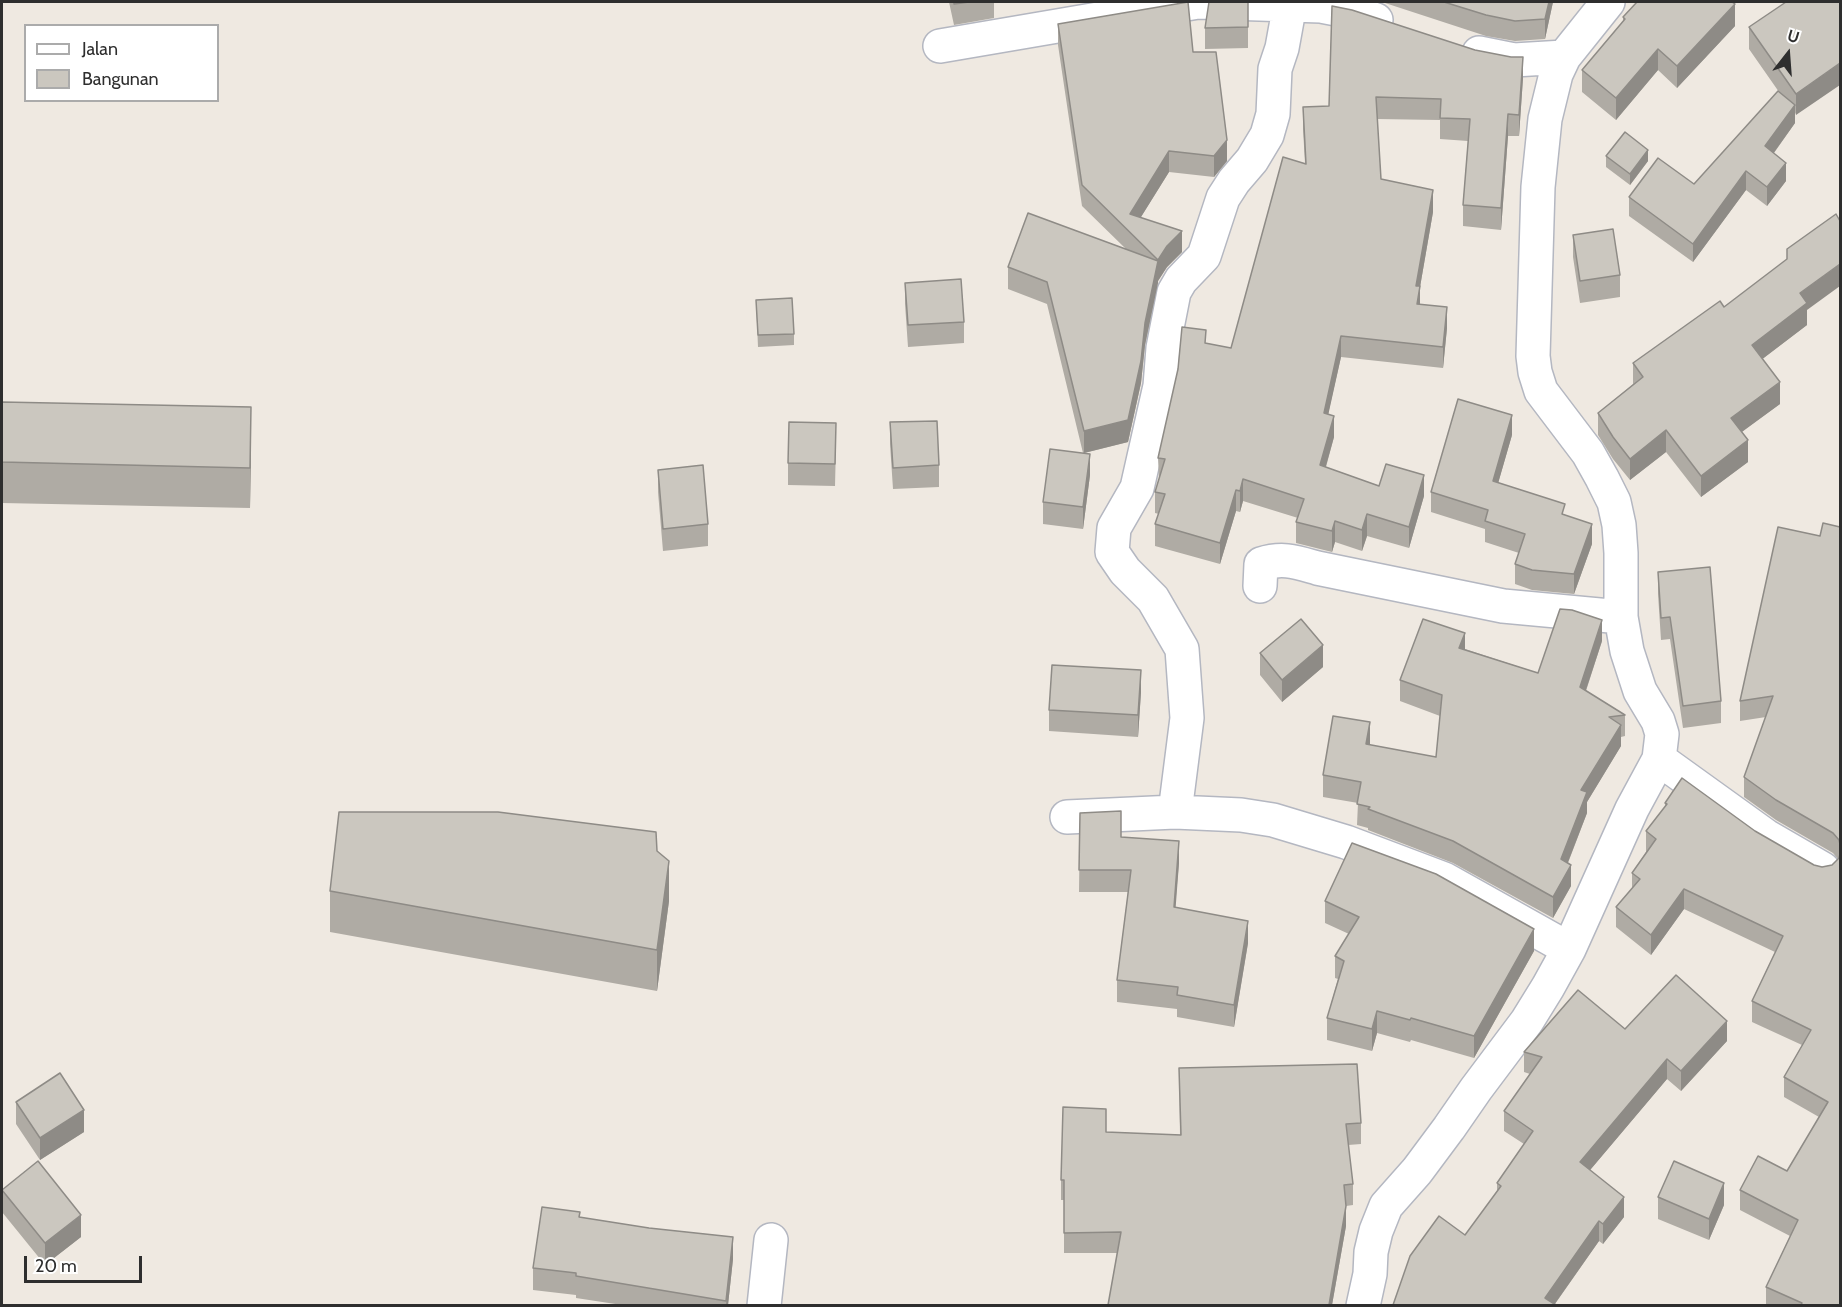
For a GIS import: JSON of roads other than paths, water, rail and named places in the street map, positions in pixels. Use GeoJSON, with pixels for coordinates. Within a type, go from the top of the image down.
{"type":"FeatureCollection","features":[{"type":"Feature","properties":{"kind":"street"},"geometry":{"type":"LineString","coordinates":[[940,46],[1198,2],[1321,6],[1357,13],[1404,29]]}},
{"type":"Feature","properties":{"kind":"street"},"geometry":{"type":"LineString","coordinates":[[1363,1305],[1370,1274],[1371,1252],[1386,1206],[1423,1162],[1527,1020],[1548,987],[1569,949],[1632,808],[1659,759],[1662,734],[1658,721],[1635,678],[1621,617],[1621,553],[1619,525],[1614,502],[1588,453],[1541,391],[1533,356],[1538,187],[1545,119],[1556,74],[1564,57],[1608,2]]}},
{"type":"Feature","properties":{"kind":"street"},"geometry":{"type":"LineString","coordinates":[[1175,812],[1187,718],[1182,649],[1153,599],[1125,571],[1112,552],[1114,528],[1137,488],[1160,386],[1163,348],[1174,292],[1181,280],[1204,256],[1223,198],[1252,160],[1267,135],[1273,114],[1275,69],[1282,48],[1290,4]]}},
{"type":"Feature","properties":{"kind":"street"},"geometry":{"type":"LineString","coordinates":[[1456,46],[1481,54],[1514,60],[1564,57]]}},
{"type":"Feature","properties":{"kind":"street"},"geometry":{"type":"LineString","coordinates":[[1260,586],[1261,564],[1274,560],[1290,560],[1317,568],[1503,606],[1621,617]]}},
{"type":"Feature","properties":{"kind":"street"},"geometry":{"type":"LineString","coordinates":[[1659,759],[1766,836],[1823,869]]}},
{"type":"Feature","properties":{"kind":"street"},"geometry":{"type":"LineString","coordinates":[[1067,817],[1175,812],[1263,818],[1346,842],[1444,879],[1569,949]]}},
{"type":"Feature","properties":{"kind":"street"},"geometry":{"type":"LineString","coordinates":[[764,1305],[771,1240]]}}]}
